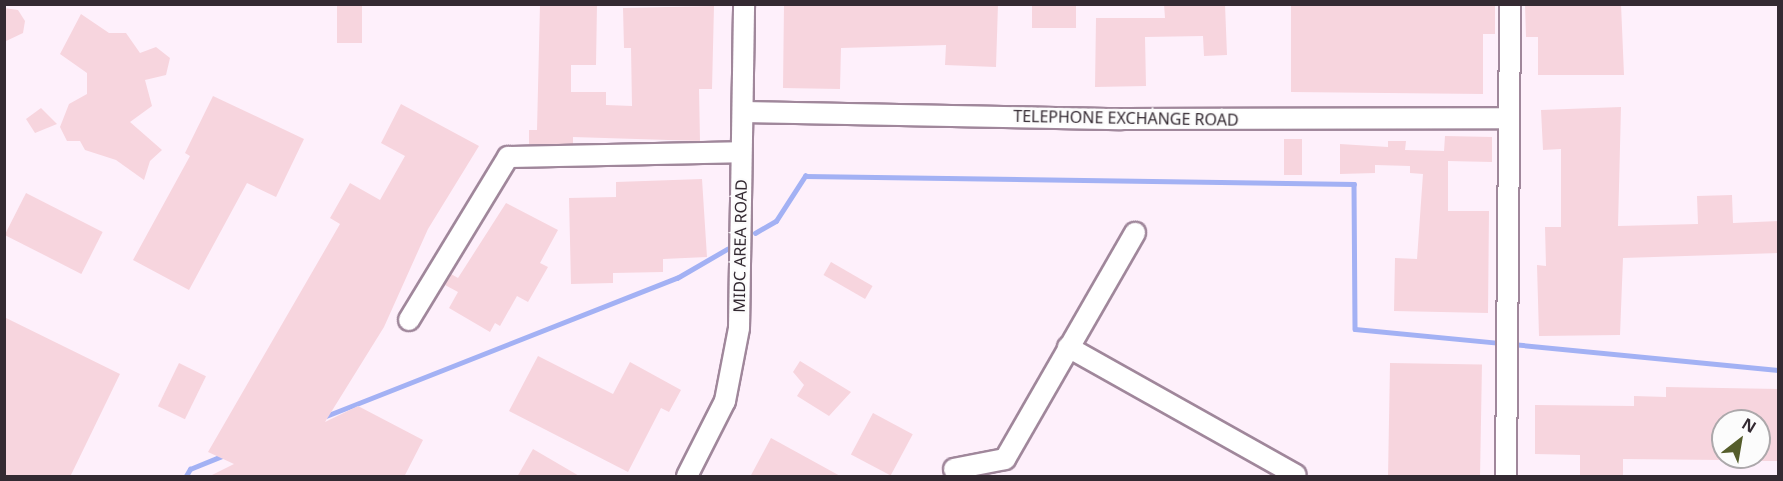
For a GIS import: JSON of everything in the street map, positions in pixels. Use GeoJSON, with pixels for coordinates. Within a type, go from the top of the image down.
{"type":"FeatureCollection","features":[{"type":"Feature","properties":{"kind":"street","name":"MIDC AREA ROAD"},"geometry":{"type":"LineString","coordinates":[[687,477],[725,400],[739,328],[744,4]]}},
{"type":"Feature","properties":{"kind":"street"},"geometry":{"type":"LineString","coordinates":[[1506,477],[1510,4]]}},
{"type":"Feature","properties":{"kind":"street","name":"TELEPHONE EXCHANGE ROAD"},"geometry":{"type":"LineString","coordinates":[[743,112],[1121,119],[1509,118]]}},
{"type":"Feature","properties":{"kind":"street"},"geometry":{"type":"LineString","coordinates":[[410,320],[508,157],[741,152]]}},
{"type":"Feature","properties":{"kind":"street"},"geometry":{"type":"LineString","coordinates":[[952,473],[1005,459],[1135,233]]}},
{"type":"Feature","properties":{"kind":"street"},"geometry":{"type":"LineString","coordinates":[[1068,347],[1296,475]]}},
{"type":"Feature","properties":{"kind":"street"},"geometry":{"type":"LineString","coordinates":[[952,473],[979,477]]}},
{"type":"Feature","properties":{"kind":"shaded area"},"geometry":{"type":"Polygon","coordinates":[[[4,5],[1778,5],[1778,476],[5,476],[4,5]]]}},
{"type":"Feature","properties":{"kind":"building"},"geometry":{"type":"Polygon","coordinates":[[[337,4],[362,4],[362,43],[337,43],[337,4]]]}},
{"type":"Feature","properties":{"kind":"building"},"geometry":{"type":"Polygon","coordinates":[[[540,4],[597,4],[596,65],[571,65],[571,92],[606,92],[606,105],[632,106],[631,48],[624,48],[623,8],[714,6],[712,89],[699,89],[700,141],[573,137],[573,144],[529,144],[529,130],[537,130],[540,4]]]}},
{"type":"Feature","properties":{"kind":"building"},"geometry":{"type":"Polygon","coordinates":[[[784,4],[998,4],[996,67],[945,65],[946,45],[841,48],[840,89],[783,88],[784,4]]]}},
{"type":"Feature","properties":{"kind":"building"},"geometry":{"type":"Polygon","coordinates":[[[1032,4],[1076,4],[1076,28],[1032,28],[1032,4]]]}},
{"type":"Feature","properties":{"kind":"building"},"geometry":{"type":"Polygon","coordinates":[[[1164,4],[1225,4],[1227,55],[1204,56],[1203,36],[1145,37],[1146,86],[1095,87],[1096,18],[1165,18],[1164,4]]]}},
{"type":"Feature","properties":{"kind":"building"},"geometry":{"type":"Polygon","coordinates":[[[1291,4],[1495,4],[1495,34],[1483,34],[1483,94],[1291,92],[1291,4]]]}},
{"type":"Feature","properties":{"kind":"building"},"geometry":{"type":"Polygon","coordinates":[[[1525,4],[1621,4],[1624,75],[1538,75],[1538,37],[1526,37],[1525,4]]]}},
{"type":"Feature","properties":{"kind":"building"},"geometry":{"type":"Polygon","coordinates":[[[4,8],[18,10],[25,21],[23,33],[4,42],[4,8]]]}},
{"type":"Feature","properties":{"kind":"building"},"geometry":{"type":"Polygon","coordinates":[[[81,14],[109,33],[126,33],[140,53],[156,47],[170,58],[166,75],[145,80],[152,106],[130,122],[162,150],[150,161],[144,180],[116,160],[85,150],[80,141],[67,141],[60,127],[69,104],[87,94],[87,73],[60,54],[81,14]]]}},
{"type":"Feature","properties":{"kind":"building"},"geometry":{"type":"Polygon","coordinates":[[[213,96],[304,139],[276,197],[247,183],[189,290],[133,260],[190,156],[185,153],[213,96]]]}},
{"type":"Feature","properties":{"kind":"building"},"geometry":{"type":"Polygon","coordinates":[[[401,104],[479,146],[428,229],[384,327],[325,422],[358,406],[423,440],[404,477],[208,477],[234,464],[208,452],[340,224],[330,218],[350,183],[380,200],[405,156],[381,143],[401,104]]]}},
{"type":"Feature","properties":{"kind":"building"},"geometry":{"type":"Polygon","coordinates":[[[1621,107],[1618,226],[1698,224],[1697,196],[1732,195],[1733,223],[1779,221],[1779,253],[1623,258],[1620,335],[1539,336],[1537,265],[1546,266],[1545,227],[1561,227],[1561,149],[1543,150],[1541,110],[1621,107]]]}},
{"type":"Feature","properties":{"kind":"building"},"geometry":{"type":"Polygon","coordinates":[[[41,108],[57,124],[35,133],[26,119],[41,108]]]}},
{"type":"Feature","properties":{"kind":"building"},"geometry":{"type":"Polygon","coordinates":[[[1445,136],[1492,137],[1492,162],[1448,161],[1448,211],[1489,211],[1488,313],[1394,311],[1395,258],[1417,259],[1423,174],[1410,173],[1410,166],[1375,165],[1375,173],[1340,174],[1340,144],[1388,147],[1388,141],[1406,141],[1405,150],[1444,151],[1445,136]]]}},
{"type":"Feature","properties":{"kind":"building"},"geometry":{"type":"Polygon","coordinates":[[[1284,139],[1302,139],[1302,175],[1284,175],[1284,139]]]}},
{"type":"Feature","properties":{"kind":"building"},"geometry":{"type":"Polygon","coordinates":[[[702,179],[707,257],[663,259],[663,272],[613,273],[613,283],[571,284],[569,198],[616,197],[616,182],[702,179]]]}},
{"type":"Feature","properties":{"kind":"building"},"geometry":{"type":"Polygon","coordinates":[[[26,193],[103,232],[81,274],[5,235],[26,193]]]}},
{"type":"Feature","properties":{"kind":"building"},"geometry":{"type":"Polygon","coordinates":[[[506,203],[558,230],[540,263],[548,267],[528,302],[517,296],[500,326],[495,323],[490,332],[449,308],[458,292],[445,285],[451,274],[458,278],[506,203]]]}},
{"type":"Feature","properties":{"kind":"building"},"geometry":{"type":"Polygon","coordinates":[[[831,262],[873,286],[865,299],[824,275],[831,262]]]}},
{"type":"Feature","properties":{"kind":"building"},"geometry":{"type":"Polygon","coordinates":[[[4,317],[120,374],[70,477],[4,477],[4,317]]]}},
{"type":"Feature","properties":{"kind":"building"},"geometry":{"type":"Polygon","coordinates":[[[538,356],[613,394],[630,362],[681,390],[669,412],[661,408],[628,472],[509,411],[538,356]]]}},
{"type":"Feature","properties":{"kind":"building"},"geometry":{"type":"Polygon","coordinates":[[[800,361],[851,392],[829,416],[797,396],[804,385],[793,372],[800,361]]]}},
{"type":"Feature","properties":{"kind":"building"},"geometry":{"type":"Polygon","coordinates":[[[179,363],[206,376],[185,419],[158,406],[179,363]]]}},
{"type":"Feature","properties":{"kind":"building"},"geometry":{"type":"Polygon","coordinates":[[[1390,363],[1482,365],[1480,476],[1388,476],[1390,363]]]}},
{"type":"Feature","properties":{"kind":"building"},"geometry":{"type":"Polygon","coordinates":[[[1666,387],[1779,389],[1779,461],[1771,461],[1771,409],[1711,409],[1711,460],[1623,459],[1623,477],[1580,477],[1580,455],[1535,454],[1535,405],[1634,406],[1634,396],[1666,397],[1666,387]]]}},
{"type":"Feature","properties":{"kind":"building"},"geometry":{"type":"Polygon","coordinates":[[[873,413],[913,434],[891,476],[851,454],[873,413]]]}},
{"type":"Feature","properties":{"kind":"building"},"geometry":{"type":"Polygon","coordinates":[[[771,438],[842,477],[750,477],[771,438]]]}},
{"type":"Feature","properties":{"kind":"building"},"geometry":{"type":"Polygon","coordinates":[[[533,449],[581,477],[517,477],[533,449]]]}},
{"type":"Feature","properties":{"kind":"waterway"},"geometry":{"type":"LineString","coordinates":[[755,233],[776,221],[805,176],[1354,184],[1355,329],[1501,343]]}},
{"type":"Feature","properties":{"kind":"waterway"},"geometry":{"type":"LineString","coordinates":[[326,416],[677,278],[727,249]]}},
{"type":"Feature","properties":{"kind":"waterway"},"geometry":{"type":"LineString","coordinates":[[1512,344],[1778,370]]}},
{"type":"Feature","properties":{"kind":"waterway"},"geometry":{"type":"LineString","coordinates":[[186,476],[190,469],[223,456]]}}]}
